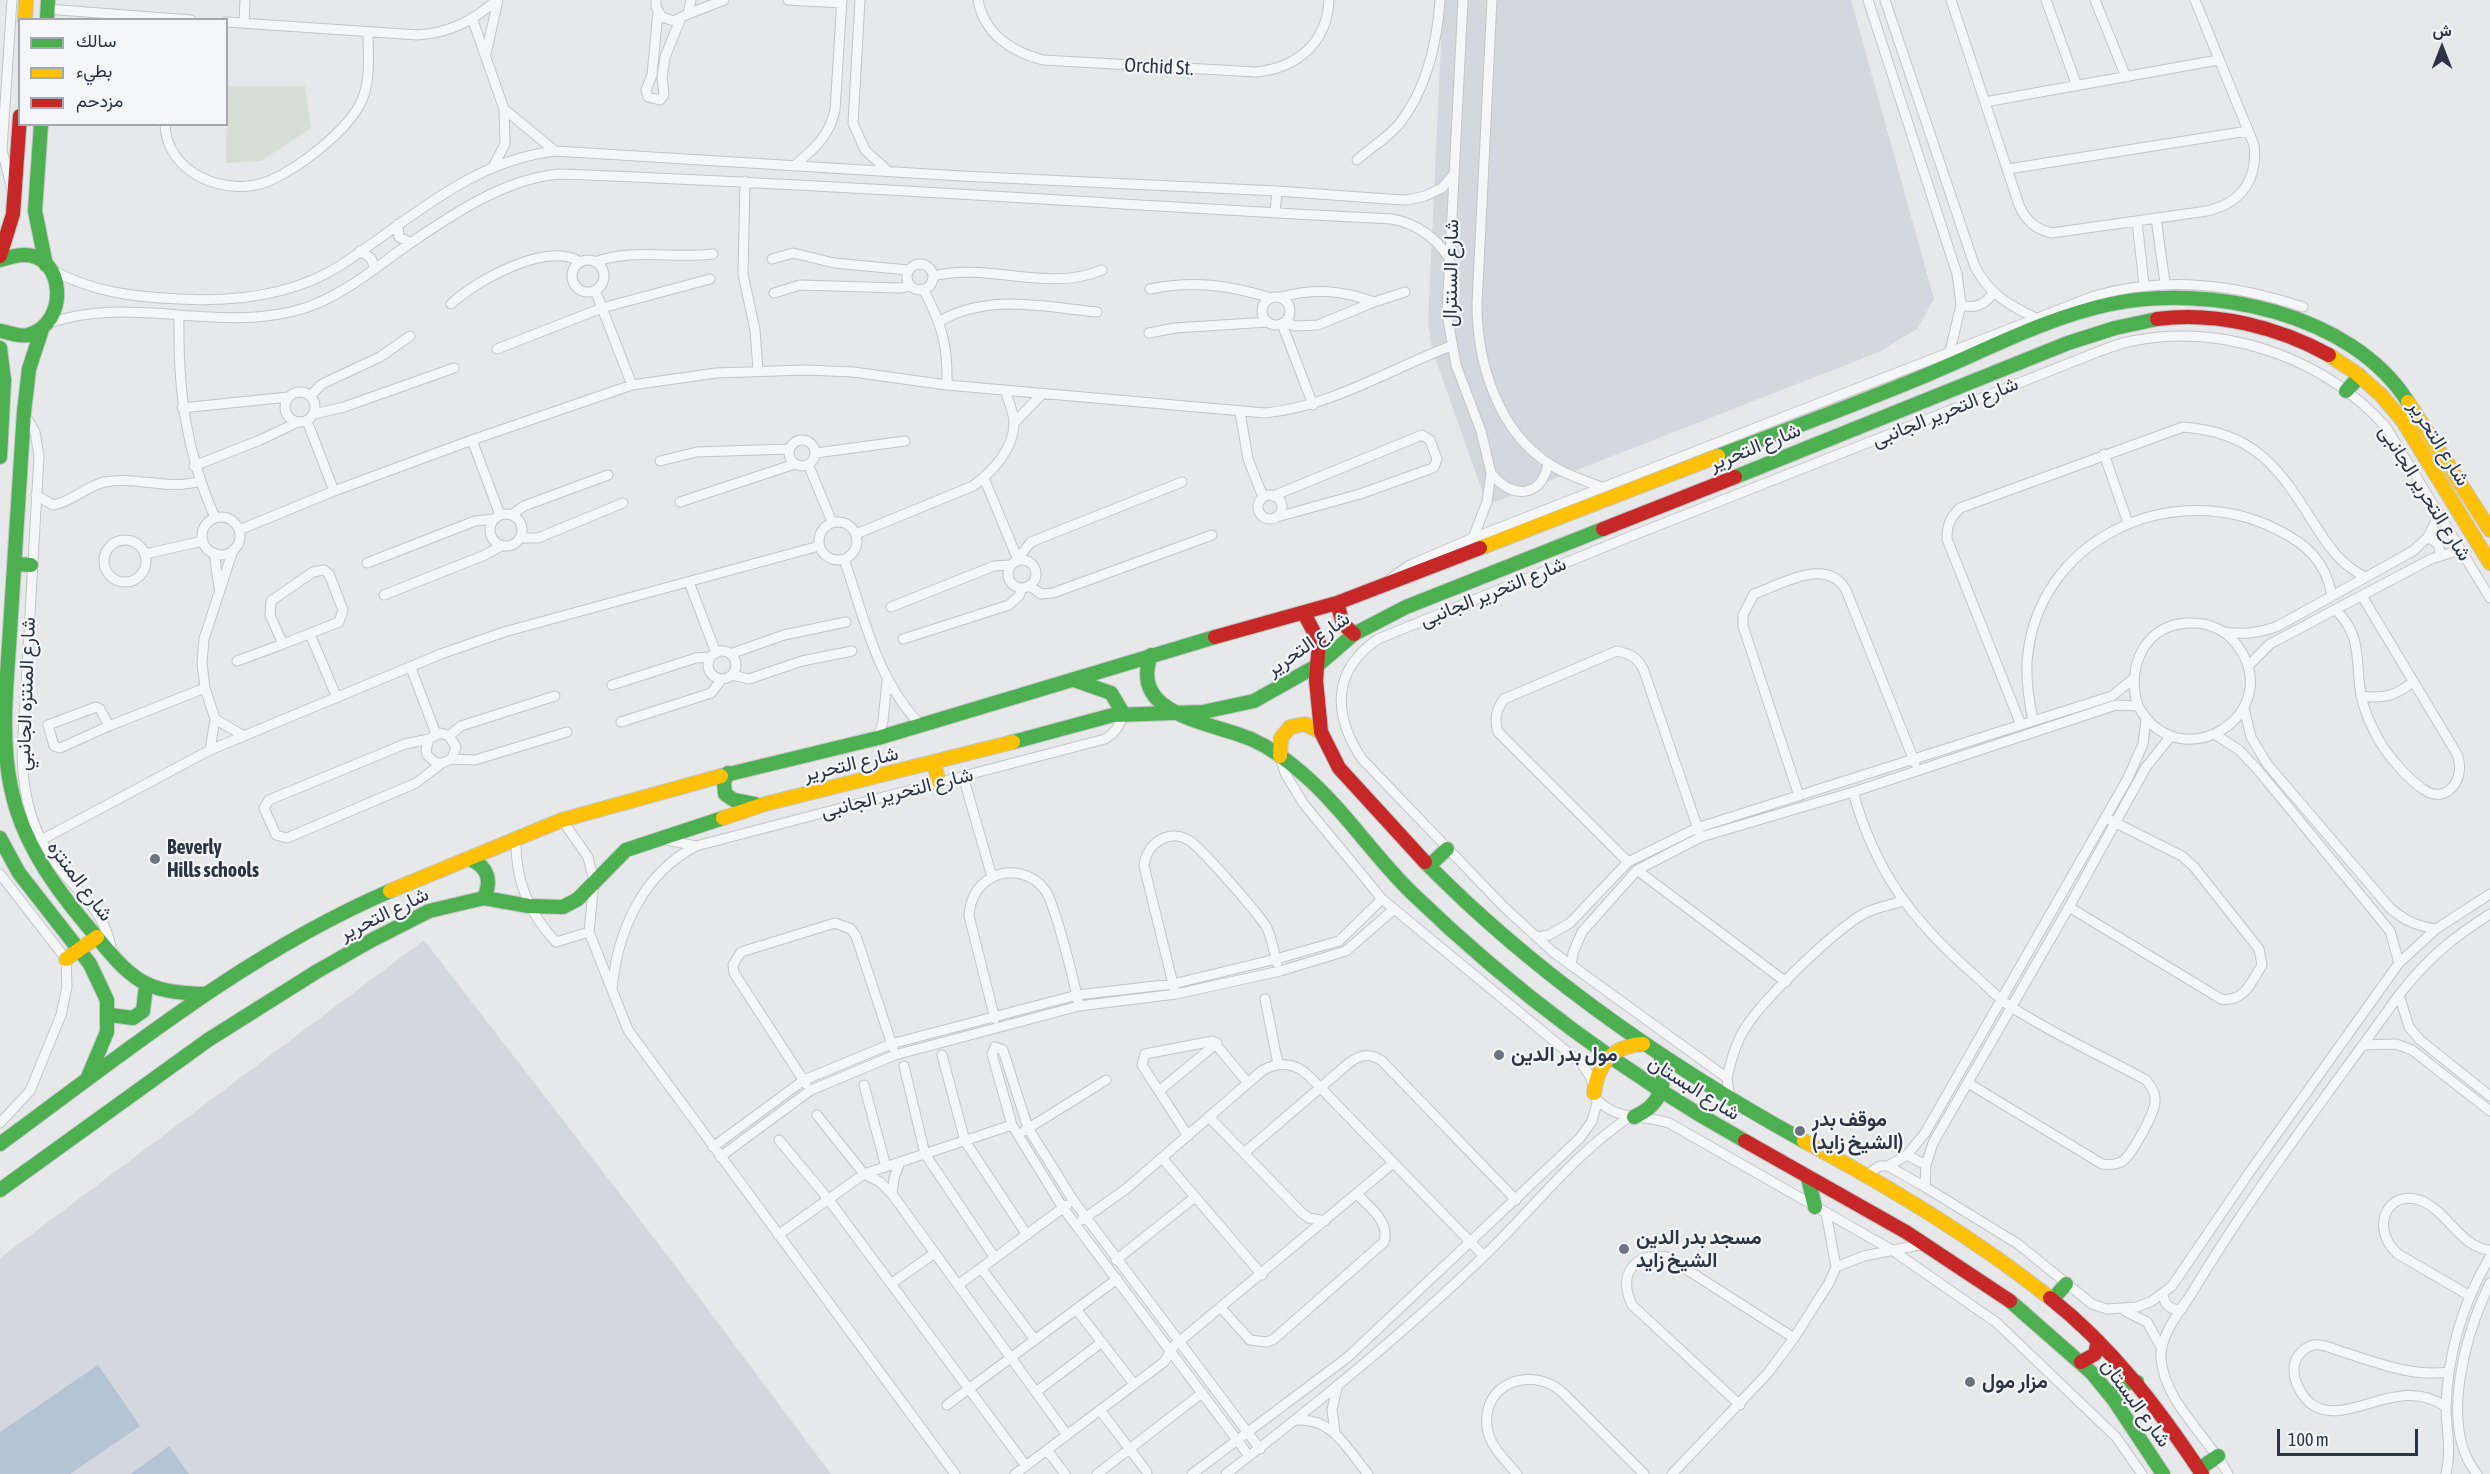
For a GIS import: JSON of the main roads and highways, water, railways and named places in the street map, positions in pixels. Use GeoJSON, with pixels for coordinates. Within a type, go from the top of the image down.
{"type":"FeatureCollection","features":[{"type":"Feature","properties":{"kind":"water"},"geometry":{"type":"Polygon","coordinates":[[[98,1365],[140,1426],[70,1474],[0,1474],[0,1432],[98,1365]]]}},
{"type":"Feature","properties":{"kind":"water"},"geometry":{"type":"Polygon","coordinates":[[[169,1446],[189,1474],[131,1474],[169,1446]]]}},
{"type":"Feature","properties":{"kind":"place","name":"Beverly Hills schools"},"geometry":{"type":"Point","coordinates":[155,859]}},
{"type":"Feature","properties":{"kind":"place","name":"مول بدر الدين"},"geometry":{"type":"Point","coordinates":[1499,1055]}},
{"type":"Feature","properties":{"kind":"place","name":"موقف بدر (الشيخ زايد)"},"geometry":{"type":"Point","coordinates":[1800,1131]}},
{"type":"Feature","properties":{"kind":"place","name":"مسجد بدر الدين الشيخ زايد"},"geometry":{"type":"Point","coordinates":[1624,1249]}},
{"type":"Feature","properties":{"kind":"place","name":"مزار مول"},"geometry":{"type":"Point","coordinates":[1970,1382]}}]}
